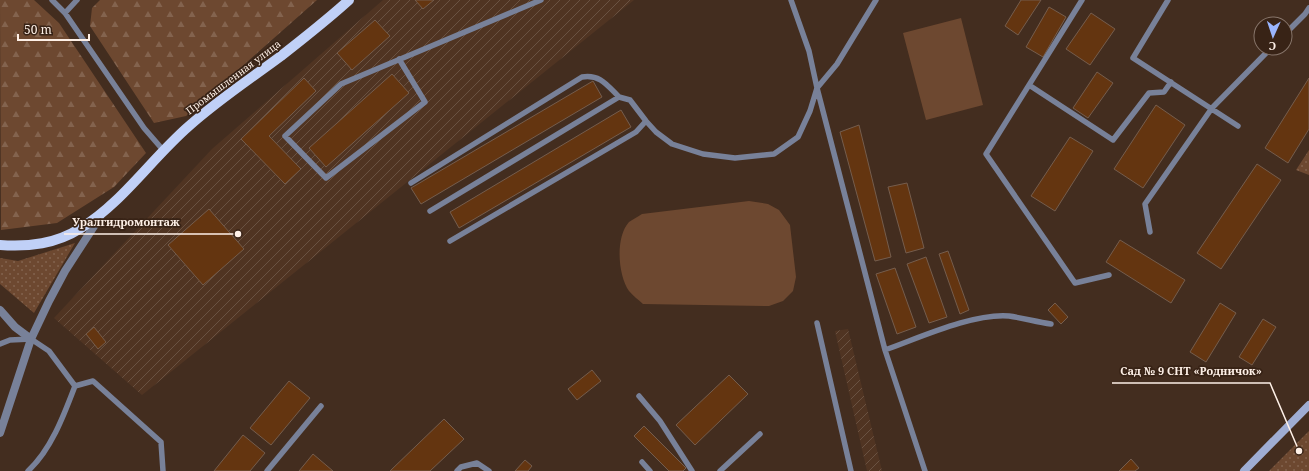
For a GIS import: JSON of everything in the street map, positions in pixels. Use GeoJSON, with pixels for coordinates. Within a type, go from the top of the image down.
{"type":"FeatureCollection","features":[{"type":"Feature","properties":{"kind":"main road","name":"Промышленная улица"},"geometry":{"type":"LineString","coordinates":[[0,245],[20,246],[42,244],[64,237],[81,228],[103,213],[188,126],[220,100],[280,57],[319,26],[348,0]]}},
{"type":"Feature","properties":{"kind":"main road"},"geometry":{"type":"LineString","coordinates":[[1244,471],[1309,405]]}},
{"type":"Feature","properties":{"kind":"street"},"geometry":{"type":"LineString","coordinates":[[0,433],[31,339],[65,271],[103,213]]}},
{"type":"Feature","properties":{"kind":"street"},"geometry":{"type":"LineString","coordinates":[[0,310],[16,327],[31,339]]}},
{"type":"Feature","properties":{"kind":"lane"},"geometry":{"type":"LineString","coordinates":[[52,0],[65,13],[144,128],[163,150]]}},
{"type":"Feature","properties":{"kind":"lane"},"geometry":{"type":"LineString","coordinates":[[65,13],[78,0]]}},
{"type":"Feature","properties":{"kind":"lane"},"geometry":{"type":"LineString","coordinates":[[399,59],[425,102],[326,178],[285,136],[341,84],[399,59],[541,0]]}},
{"type":"Feature","properties":{"kind":"lane"},"geometry":{"type":"LineString","coordinates":[[791,0],[809,50],[817,88],[885,350],[925,471]]}},
{"type":"Feature","properties":{"kind":"lane"},"geometry":{"type":"LineString","coordinates":[[411,183],[582,77],[589,76],[600,78],[619,97],[630,100],[646,122],[672,144],[704,154],[734,158],[774,154],[798,137],[810,111],[817,88],[837,64],[876,0]]}},
{"type":"Feature","properties":{"kind":"lane"},"geometry":{"type":"LineString","coordinates":[[1082,0],[986,154],[1076,283],[1109,275]]}},
{"type":"Feature","properties":{"kind":"lane"},"geometry":{"type":"LineString","coordinates":[[1168,0],[1133,58],[1238,126]]}},
{"type":"Feature","properties":{"kind":"lane"},"geometry":{"type":"LineString","coordinates":[[1293,26],[1309,8]]}},
{"type":"Feature","properties":{"kind":"lane"},"geometry":{"type":"LineString","coordinates":[[1150,232],[1145,204],[1212,108],[1264,56]]}},
{"type":"Feature","properties":{"kind":"lane"},"geometry":{"type":"LineString","coordinates":[[1029,85],[1113,140],[1149,93],[1164,92],[1171,82]]}},
{"type":"Feature","properties":{"kind":"lane"},"geometry":{"type":"LineString","coordinates":[[430,211],[619,97]]}},
{"type":"Feature","properties":{"kind":"lane"},"geometry":{"type":"LineString","coordinates":[[450,241],[636,132],[646,122]]}},
{"type":"Feature","properties":{"kind":"lane"},"geometry":{"type":"LineString","coordinates":[[885,350],[963,323],[988,317],[1008,316],[1051,324]]}},
{"type":"Feature","properties":{"kind":"lane"},"geometry":{"type":"LineString","coordinates":[[817,323],[852,471]]}},
{"type":"Feature","properties":{"kind":"lane"},"geometry":{"type":"LineString","coordinates":[[0,344],[10,340],[31,339],[49,351],[74,386]]}},
{"type":"Feature","properties":{"kind":"lane"},"geometry":{"type":"LineString","coordinates":[[74,386],[93,381],[162,442],[163,471]]}},
{"type":"Feature","properties":{"kind":"lane"},"geometry":{"type":"LineString","coordinates":[[28,471],[36,464],[61,422],[74,386]]}},
{"type":"Feature","properties":{"kind":"lane"},"geometry":{"type":"LineString","coordinates":[[639,396],[660,421],[692,471]]}},
{"type":"Feature","properties":{"kind":"lane"},"geometry":{"type":"LineString","coordinates":[[267,471],[321,406]]}},
{"type":"Feature","properties":{"kind":"lane"},"geometry":{"type":"LineString","coordinates":[[720,471],[760,434]]}},
{"type":"Feature","properties":{"kind":"lane"},"geometry":{"type":"LineString","coordinates":[[642,462],[650,471]]}},
{"type":"Feature","properties":{"kind":"lane"},"geometry":{"type":"LineString","coordinates":[[457,471],[461,467],[477,463],[489,471]]}},
{"type":"Feature","properties":{"kind":"shaded area"},"geometry":{"type":"Polygon","coordinates":[[[383,0],[634,0],[142,395],[54,318],[212,149],[383,0]]]}},
{"type":"Feature","properties":{"kind":"shaded area"},"geometry":{"type":"Polygon","coordinates":[[[848,329],[882,471],[867,471],[835,331],[848,329]]]}},
{"type":"Feature","properties":{"kind":"green space"},"geometry":{"type":"Polygon","coordinates":[[[0,0],[34,0],[59,23],[146,153],[114,187],[57,223],[1,230],[0,0]]]}},
{"type":"Feature","properties":{"kind":"green space"},"geometry":{"type":"Polygon","coordinates":[[[100,0],[317,0],[186,116],[154,123],[90,26],[92,8],[100,0]]]}},
{"type":"Feature","properties":{"kind":"green space"},"geometry":{"type":"Polygon","coordinates":[[[961,18],[983,105],[926,120],[903,33],[961,18]]]}},
{"type":"Feature","properties":{"kind":"green space"},"geometry":{"type":"Polygon","coordinates":[[[1309,150],[1309,175],[1296,170],[1309,150]]]}},
{"type":"Feature","properties":{"kind":"green space"},"geometry":{"type":"Polygon","coordinates":[[[749,201],[768,204],[779,210],[790,225],[796,277],[793,291],[783,301],[769,306],[643,304],[632,295],[625,284],[620,267],[620,246],[625,229],[629,222],[642,214],[749,201]]]}},
{"type":"Feature","properties":{"kind":"green space"},"geometry":{"type":"Polygon","coordinates":[[[75,243],[34,313],[0,284],[0,258],[18,261],[75,243]]]}},
{"type":"Feature","properties":{"kind":"green space"},"geometry":{"type":"Polygon","coordinates":[[[1309,431],[1309,471],[1269,471],[1309,431]]]}},
{"type":"Feature","properties":{"kind":"building"},"geometry":{"type":"Polygon","coordinates":[[[415,0],[434,0],[423,9],[415,0]]]}},
{"type":"Feature","properties":{"kind":"building"},"geometry":{"type":"Polygon","coordinates":[[[1021,0],[1041,0],[1018,35],[1005,26],[1021,0]]]}},
{"type":"Feature","properties":{"kind":"building"},"geometry":{"type":"Polygon","coordinates":[[[1049,7],[1066,17],[1043,57],[1026,47],[1049,7]]]}},
{"type":"Feature","properties":{"kind":"building"},"geometry":{"type":"Polygon","coordinates":[[[1091,13],[1115,29],[1090,65],[1066,49],[1091,13]]]}},
{"type":"Feature","properties":{"kind":"building"},"geometry":{"type":"Polygon","coordinates":[[[375,20],[390,36],[352,70],[337,53],[375,20]]]}},
{"type":"Feature","properties":{"kind":"building"},"geometry":{"type":"Polygon","coordinates":[[[1097,72],[1113,83],[1088,118],[1073,108],[1097,72]]]}},
{"type":"Feature","properties":{"kind":"building"},"geometry":{"type":"Polygon","coordinates":[[[392,74],[409,93],[326,167],[309,148],[392,74]]]}},
{"type":"Feature","properties":{"kind":"building"},"geometry":{"type":"Polygon","coordinates":[[[304,78],[316,91],[269,136],[301,169],[285,184],[241,139],[304,78]]]}},
{"type":"Feature","properties":{"kind":"building"},"geometry":{"type":"Polygon","coordinates":[[[1309,78],[1309,129],[1288,163],[1265,148],[1309,78]]]}},
{"type":"Feature","properties":{"kind":"building"},"geometry":{"type":"Polygon","coordinates":[[[593,81],[602,97],[421,204],[411,188],[593,81]]]}},
{"type":"Feature","properties":{"kind":"building"},"geometry":{"type":"Polygon","coordinates":[[[1156,105],[1185,125],[1143,188],[1114,169],[1156,105]]]}},
{"type":"Feature","properties":{"kind":"building"},"geometry":{"type":"Polygon","coordinates":[[[621,110],[631,127],[459,228],[450,212],[621,110]]]}},
{"type":"Feature","properties":{"kind":"building"},"geometry":{"type":"Polygon","coordinates":[[[859,125],[891,257],[875,261],[840,132],[859,125]]]}},
{"type":"Feature","properties":{"kind":"building"},"geometry":{"type":"Polygon","coordinates":[[[1070,137],[1093,151],[1055,211],[1031,196],[1070,137]]]}},
{"type":"Feature","properties":{"kind":"building"},"geometry":{"type":"Polygon","coordinates":[[[1257,164],[1281,180],[1221,269],[1197,253],[1257,164]]]}},
{"type":"Feature","properties":{"kind":"building"},"geometry":{"type":"Polygon","coordinates":[[[907,183],[924,248],[906,253],[888,187],[907,183]]]}},
{"type":"Feature","properties":{"kind":"building"},"geometry":{"type":"Polygon","coordinates":[[[209,209],[244,249],[203,285],[168,245],[209,209]]]}},
{"type":"Feature","properties":{"kind":"building"},"geometry":{"type":"Polygon","coordinates":[[[1120,240],[1185,280],[1171,303],[1106,262],[1120,240]]]}},
{"type":"Feature","properties":{"kind":"building"},"geometry":{"type":"Polygon","coordinates":[[[948,251],[969,310],[960,314],[939,254],[948,251]]]}},
{"type":"Feature","properties":{"kind":"building"},"geometry":{"type":"Polygon","coordinates":[[[926,257],[947,317],[929,323],[907,264],[926,257]]]}},
{"type":"Feature","properties":{"kind":"building"},"geometry":{"type":"Polygon","coordinates":[[[895,268],[916,327],[897,334],[876,274],[895,268]]]}},
{"type":"Feature","properties":{"kind":"building"},"geometry":{"type":"Polygon","coordinates":[[[1055,303],[1068,317],[1061,324],[1048,310],[1055,303]]]}},
{"type":"Feature","properties":{"kind":"building"},"geometry":{"type":"Polygon","coordinates":[[[1220,303],[1236,313],[1206,362],[1190,352],[1220,303]]]}},
{"type":"Feature","properties":{"kind":"building"},"geometry":{"type":"Polygon","coordinates":[[[1263,319],[1276,327],[1252,365],[1239,357],[1263,319]]]}},
{"type":"Feature","properties":{"kind":"building"},"geometry":{"type":"Polygon","coordinates":[[[94,327],[106,342],[98,349],[86,334],[94,327]]]}},
{"type":"Feature","properties":{"kind":"building"},"geometry":{"type":"Polygon","coordinates":[[[592,370],[601,381],[577,400],[568,389],[592,370]]]}},
{"type":"Feature","properties":{"kind":"building"},"geometry":{"type":"Polygon","coordinates":[[[729,375],[748,394],[695,445],[676,425],[729,375]]]}},
{"type":"Feature","properties":{"kind":"building"},"geometry":{"type":"Polygon","coordinates":[[[289,381],[310,398],[271,445],[250,428],[289,381]]]}},
{"type":"Feature","properties":{"kind":"building"},"geometry":{"type":"Polygon","coordinates":[[[444,419],[464,439],[430,471],[390,471],[444,419]]]}},
{"type":"Feature","properties":{"kind":"building"},"geometry":{"type":"Polygon","coordinates":[[[644,426],[686,468],[683,471],[669,471],[634,436],[644,426]]]}},
{"type":"Feature","properties":{"kind":"building"},"geometry":{"type":"Polygon","coordinates":[[[243,435],[265,453],[250,471],[214,471],[243,435]]]}},
{"type":"Feature","properties":{"kind":"building"},"geometry":{"type":"Polygon","coordinates":[[[313,454],[333,471],[299,471],[313,454]]]}},
{"type":"Feature","properties":{"kind":"building"},"geometry":{"type":"Polygon","coordinates":[[[1131,459],[1139,468],[1135,471],[1119,471],[1131,459]]]}},
{"type":"Feature","properties":{"kind":"building"},"geometry":{"type":"Polygon","coordinates":[[[525,460],[532,466],[528,471],[515,471],[525,460]]]}},
{"type":"Feature","properties":{"kind":"place","name":"Уралгидромонтаж"},"geometry":{"type":"Point","coordinates":[238,234]}},
{"type":"Feature","properties":{"kind":"place","name":"Сад № 9 СНТ «Родничок»"},"geometry":{"type":"Point","coordinates":[1299,451]}}]}
